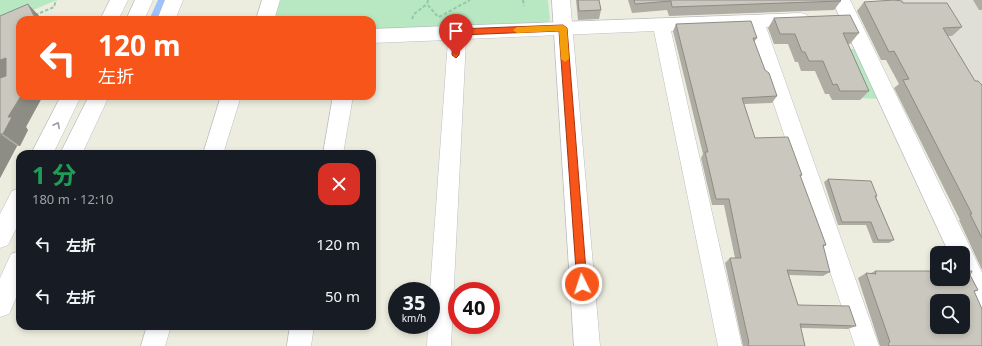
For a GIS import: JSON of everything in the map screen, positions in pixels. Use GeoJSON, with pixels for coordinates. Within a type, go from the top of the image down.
{"type":"FeatureCollection","features":[{"type":"Feature","properties":{"kind":"street"},"geometry":{"type":"LineString","coordinates":[[111,16],[119,0]]}},
{"type":"Feature","properties":{"kind":"street"},"geometry":{"type":"LineString","coordinates":[[137,16],[144,0]]}},
{"type":"Feature","properties":{"kind":"street"},"geometry":{"type":"LineString","coordinates":[[168,16],[174,0]]}},
{"type":"Feature","properties":{"kind":"street"},"geometry":{"type":"LineString","coordinates":[[266,16],[271,0]]}},
{"type":"Feature","properties":{"kind":"street"},"geometry":{"type":"LineString","coordinates":[[561,0],[587,346]]}},
{"type":"Feature","properties":{"kind":"street"},"geometry":{"type":"LineString","coordinates":[[376,36],[755,21],[835,13],[956,246]]}},
{"type":"Feature","properties":{"kind":"street"},"geometry":{"type":"LineString","coordinates":[[755,21],[867,346]]}},
{"type":"Feature","properties":{"kind":"street"},"geometry":{"type":"LineString","coordinates":[[661,24],[730,346]]}},
{"type":"Feature","properties":{"kind":"street"},"geometry":{"type":"LineString","coordinates":[[439,346],[457,32]]}},
{"type":"Feature","properties":{"kind":"street"},"geometry":{"type":"LineString","coordinates":[[44,150],[69,100]]}},
{"type":"Feature","properties":{"kind":"street"},"geometry":{"type":"LineString","coordinates":[[73,150],[97,100]]}},
{"type":"Feature","properties":{"kind":"street"},"geometry":{"type":"LineString","coordinates":[[214,150],[230,100]]}},
{"type":"Feature","properties":{"kind":"street"},"geometry":{"type":"LineString","coordinates":[[334,150],[342,100]]}},
{"type":"Feature","properties":{"kind":"street"},"geometry":{"type":"LineString","coordinates":[[0,238],[16,206]]}},
{"type":"Feature","properties":{"kind":"street"},"geometry":{"type":"LineString","coordinates":[[0,305],[16,271]]}},
{"type":"Feature","properties":{"kind":"street"},"geometry":{"type":"LineString","coordinates":[[970,273],[982,298]]}},
{"type":"Feature","properties":{"kind":"street"},"geometry":{"type":"LineString","coordinates":[[153,346],[158,330]]}},
{"type":"Feature","properties":{"kind":"street"},"geometry":{"type":"LineString","coordinates":[[299,346],[301,330]]}},
{"type":"Feature","properties":{"kind":"path"},"geometry":{"type":"LineString","coordinates":[[31,16],[54,7],[56,0]]}},
{"type":"Feature","properties":{"kind":"path"},"geometry":{"type":"LineString","coordinates":[[411,24],[414,14],[427,4],[428,0]]}},
{"type":"Feature","properties":{"kind":"path"},"geometry":{"type":"LineString","coordinates":[[425,34],[426,23],[470,0]]}},
{"type":"Feature","properties":{"kind":"path"},"geometry":{"type":"LineString","coordinates":[[523,0],[524,6]]}},
{"type":"Feature","properties":{"kind":"path"},"geometry":{"type":"LineString","coordinates":[[427,4],[438,17]]}},
{"type":"Feature","properties":{"kind":"shaded area"},"geometry":{"type":"Polygon","coordinates":[[[899,0],[982,0],[982,150],[899,0]]]}},
{"type":"Feature","properties":{"kind":"green space"},"geometry":{"type":"Polygon","coordinates":[[[0,0],[57,0],[16,16],[0,24],[0,0]]]}},
{"type":"Feature","properties":{"kind":"green space"},"geometry":{"type":"Polygon","coordinates":[[[278,0],[548,0],[550,20],[546,24],[376,31],[376,16],[273,16],[278,0]]]}},
{"type":"Feature","properties":{"kind":"green space"},"geometry":{"type":"Polygon","coordinates":[[[840,49],[857,49],[879,99],[861,98],[840,49]]]}},
{"type":"Feature","properties":{"kind":"water"},"geometry":{"type":"Polygon","coordinates":[[[158,0],[169,0],[162,16],[151,16],[158,0]]]}},
{"type":"Feature","properties":{"kind":"building"},"geometry":{"type":"Polygon","coordinates":[[[578,0],[599,0],[601,10],[579,11],[578,0]]]}},
{"type":"Feature","properties":{"kind":"building"},"geometry":{"type":"Polygon","coordinates":[[[634,0],[841,1],[672,7],[671,1],[635,4],[634,0]]]}},
{"type":"Feature","properties":{"kind":"building"},"geometry":{"type":"Polygon","coordinates":[[[894,0],[902,1],[903,3],[947,3],[962,27],[943,28],[975,81],[978,81],[982,85],[982,238],[970,214],[972,214],[903,80],[909,79],[894,51],[889,52],[864,2],[894,0]]]}},
{"type":"Feature","properties":{"kind":"building"},"geometry":{"type":"Polygon","coordinates":[[[28,4],[34,16],[16,16],[16,100],[19,100],[8,117],[12,117],[3,134],[0,134],[0,78],[6,76],[6,58],[0,60],[0,16],[28,4]]]}},
{"type":"Feature","properties":{"kind":"building"},"geometry":{"type":"Polygon","coordinates":[[[850,15],[859,33],[843,33],[869,91],[840,91],[837,84],[833,85],[823,61],[809,61],[805,52],[802,52],[795,34],[780,34],[774,18],[850,15]]]}},
{"type":"Feature","properties":{"kind":"building"},"geometry":{"type":"Polygon","coordinates":[[[751,21],[757,38],[753,38],[765,70],[769,73],[777,96],[742,98],[755,138],[788,137],[802,175],[800,175],[826,245],[823,245],[830,272],[787,270],[798,305],[849,306],[856,326],[800,324],[805,346],[749,346],[748,344],[730,258],[741,258],[729,199],[716,199],[705,152],[708,152],[676,24],[751,21]]]}},
{"type":"Feature","properties":{"kind":"building"},"geometry":{"type":"Polygon","coordinates":[[[828,179],[871,181],[877,196],[875,196],[894,240],[878,240],[871,222],[842,222],[828,179]]]}},
{"type":"Feature","properties":{"kind":"building"},"geometry":{"type":"Polygon","coordinates":[[[875,271],[930,271],[930,286],[970,286],[970,275],[978,290],[974,291],[982,309],[982,346],[889,346],[888,344],[890,342],[866,273],[876,274],[875,271]]]}},
{"type":"Feature","properties":{"kind":"slow traffic"},"geometry":{"type":"LineString","coordinates":[[517,30],[563,28],[565,59]]}},
{"type":"Feature","properties":{"kind":"route"},"geometry":{"type":"LineString","coordinates":[[456,55],[457,32],[563,28],[582,284]]}}]}
